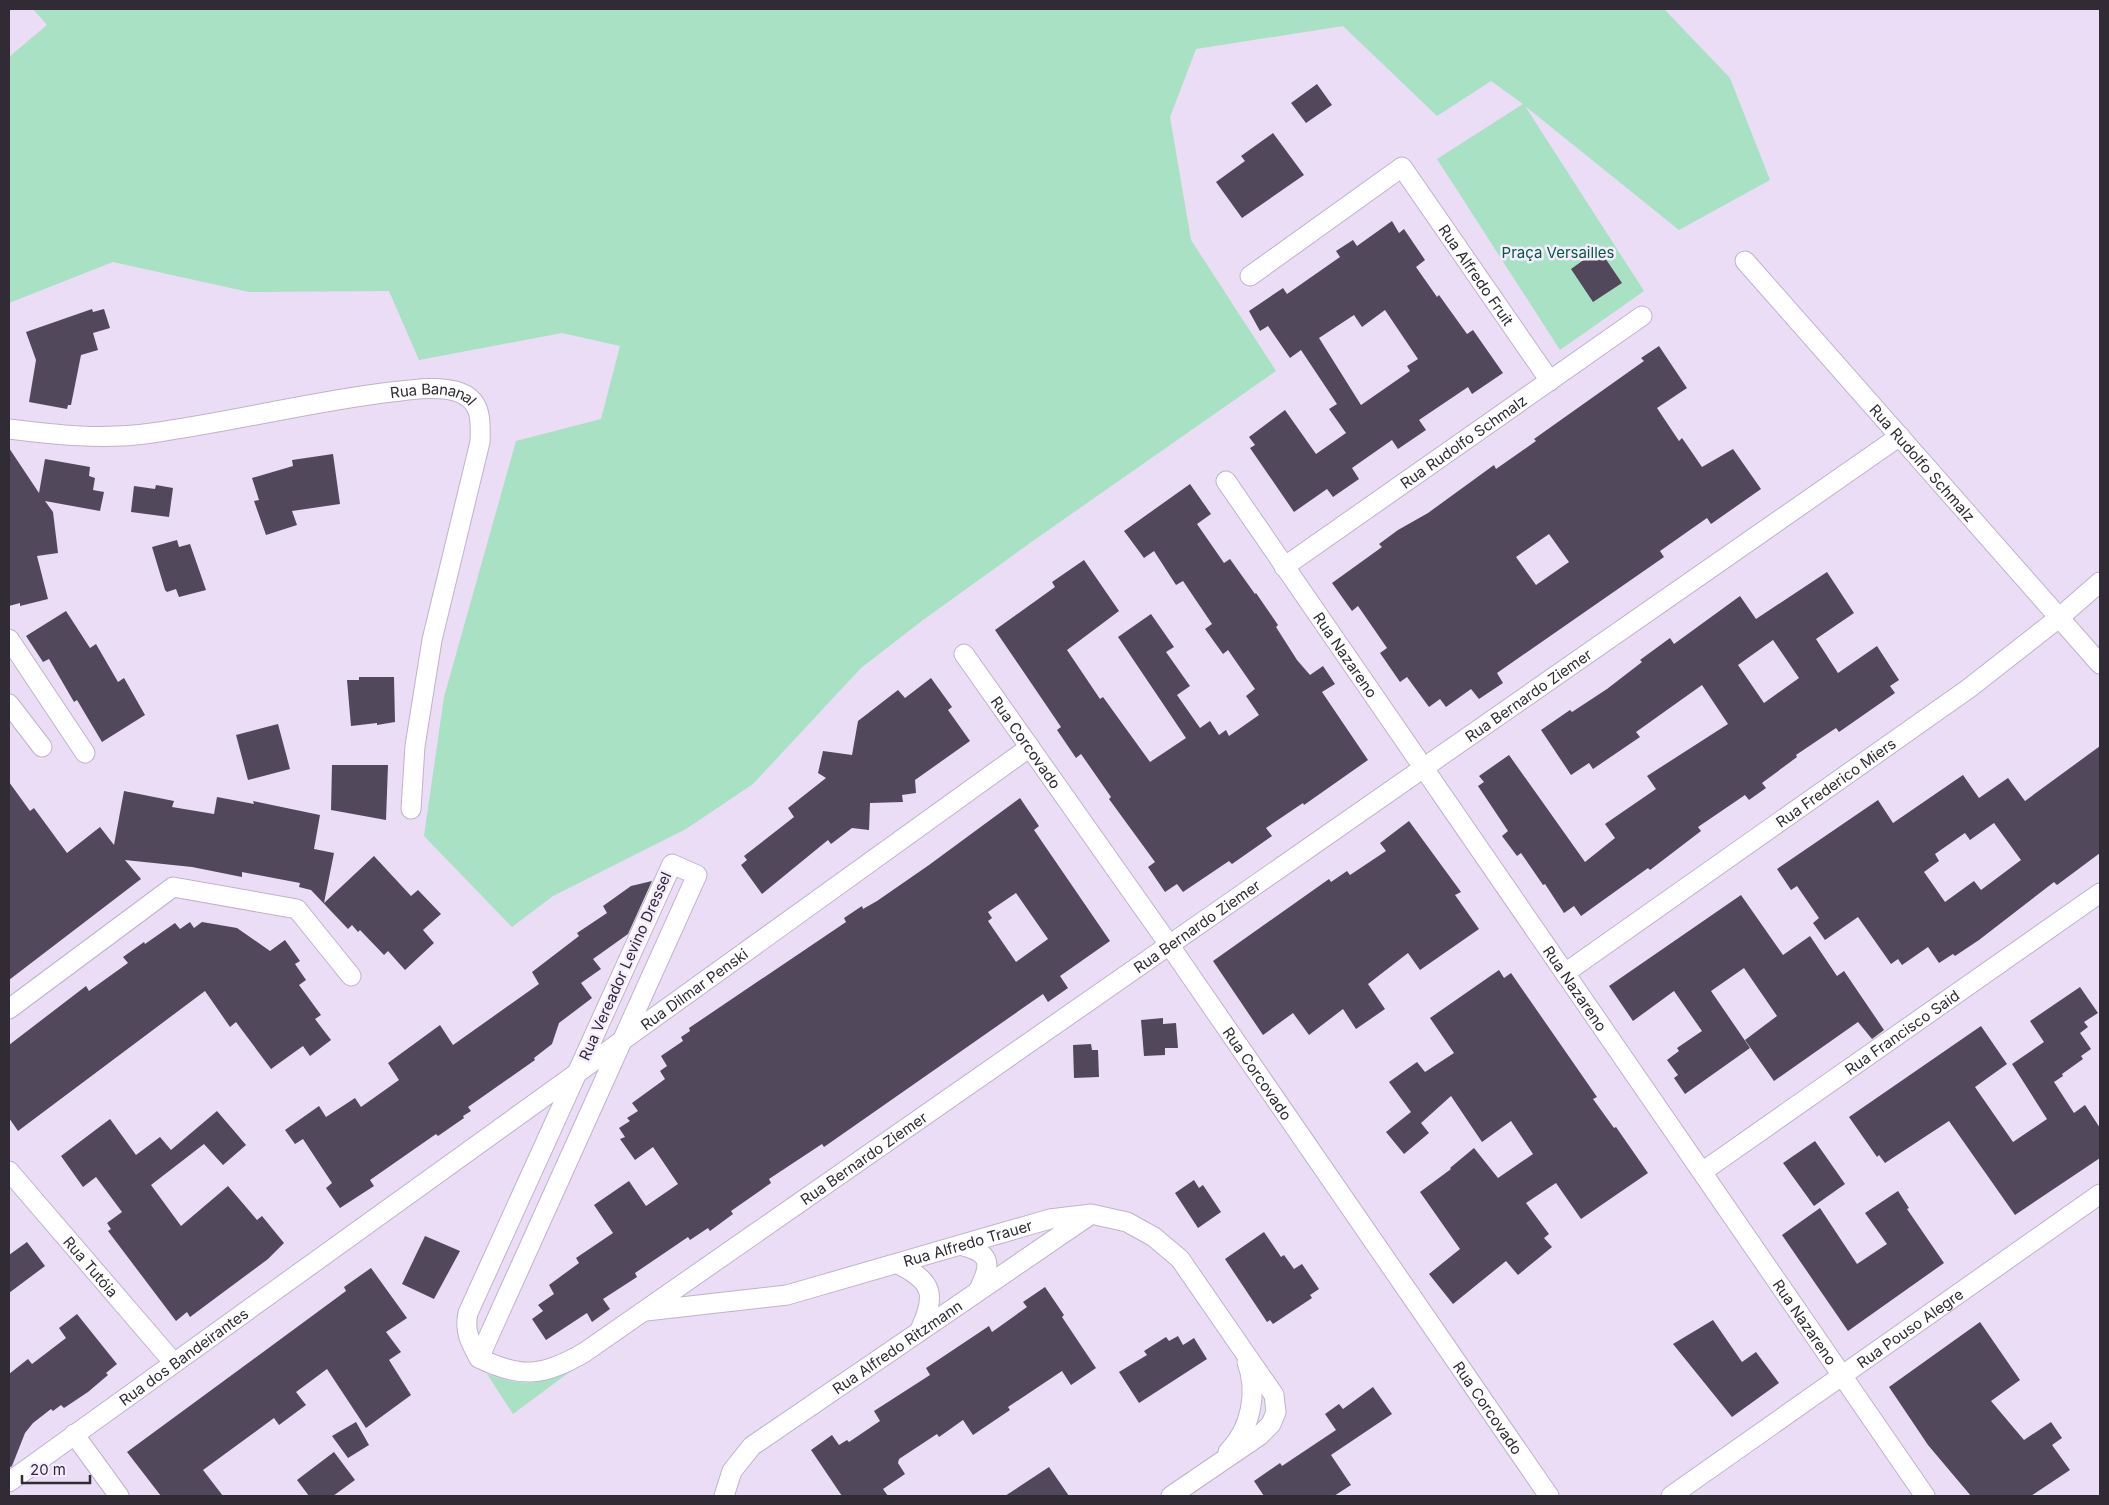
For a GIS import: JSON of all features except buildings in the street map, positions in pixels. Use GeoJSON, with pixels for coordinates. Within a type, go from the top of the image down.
{"type":"FeatureCollection","features":[{"type":"Feature","properties":{"kind":"street","name":"Rua Alfredo Fruit"},"geometry":{"type":"LineString","coordinates":[[1250,276],[1402,167],[1550,381]]}},
{"type":"Feature","properties":{"kind":"street","name":"Rua Rudolfo Schmalz"},"geometry":{"type":"LineString","coordinates":[[1745,261],[2100,664]]}},
{"type":"Feature","properties":{"kind":"street","name":"Rua Rudolfo Schmalz"},"geometry":{"type":"LineString","coordinates":[[1284,567],[1642,316]]}},
{"type":"Feature","properties":{"kind":"street","name":"Rua Bananal"},"geometry":{"type":"LineString","coordinates":[[9,429],[64,435],[106,436],[150,433],[324,401],[430,389],[456,391],[474,402],[481,417],[480,442],[427,668],[415,746],[411,809]]}},
{"type":"Feature","properties":{"kind":"street","name":"Rua Bernardo Ziemer"},"geometry":{"type":"LineString","coordinates":[[479,1358],[505,1369],[522,1373],[546,1370],[570,1360],[645,1312],[1900,436]]}},
{"type":"Feature","properties":{"kind":"street","name":"Rua Nazareno"},"geometry":{"type":"LineString","coordinates":[[1226,481],[1926,1496]]}},
{"type":"Feature","properties":{"kind":"street","name":"Rua Frederico Miers"},"geometry":{"type":"LineString","coordinates":[[1565,973],[1968,689],[2060,617],[2100,582]]}},
{"type":"Feature","properties":{"kind":"street"},"geometry":{"type":"LineString","coordinates":[[9,639],[85,753]]}},
{"type":"Feature","properties":{"kind":"street","name":"Rua Corcovado"},"geometry":{"type":"LineString","coordinates":[[964,654],[1170,946],[1549,1496]]}},
{"type":"Feature","properties":{"kind":"street"},"geometry":{"type":"LineString","coordinates":[[9,704],[42,747]]}},
{"type":"Feature","properties":{"kind":"street","name":"Rua Dilmar Penski"},"geometry":{"type":"LineString","coordinates":[[357,1231],[1030,746]]}},
{"type":"Feature","properties":{"kind":"street","name":"Rua Vereador Levino Dressel"},"geometry":{"type":"LineString","coordinates":[[672,864],[697,875],[479,1358],[468,1339],[465,1325],[468,1313],[672,864]]}},
{"type":"Feature","properties":{"kind":"street"},"geometry":{"type":"LineString","coordinates":[[9,1009],[173,887],[296,909],[351,976]]}},
{"type":"Feature","properties":{"kind":"street","name":"Rua Francisco Said"},"geometry":{"type":"LineString","coordinates":[[1702,1172],[2100,892]]}},
{"type":"Feature","properties":{"kind":"street","name":"Rua Tutóia"},"geometry":{"type":"LineString","coordinates":[[9,1171],[174,1363]]}},
{"type":"Feature","properties":{"kind":"street","name":"Rua Pouso Alegre"},"geometry":{"type":"LineString","coordinates":[[1671,1496],[2100,1194]]}},
{"type":"Feature","properties":{"kind":"street","name":"Rua Alfredo Trauer"},"geometry":{"type":"LineString","coordinates":[[645,1312],[786,1295],[898,1264],[1050,1218],[1091,1214],[1126,1222],[1168,1247],[1191,1274],[1237,1344],[1274,1395],[1276,1412],[1271,1424],[1259,1436],[1171,1496]]}},
{"type":"Feature","properties":{"kind":"street","name":"Rua Alfredo Ritzmann"},"geometry":{"type":"LineString","coordinates":[[724,1496],[732,1471],[752,1446],[1091,1214]]}},
{"type":"Feature","properties":{"kind":"street","name":"Rua dos Bandeirantes"},"geometry":{"type":"LineString","coordinates":[[9,1482],[357,1231]]}},
{"type":"Feature","properties":{"kind":"street"},"geometry":{"type":"LineString","coordinates":[[960,1245],[978,1250],[985,1257],[988,1265],[987,1274],[978,1291]]}},
{"type":"Feature","properties":{"kind":"street"},"geometry":{"type":"LineString","coordinates":[[898,1264],[917,1273],[924,1282],[930,1296],[930,1309],[920,1330]]}},
{"type":"Feature","properties":{"kind":"street","name":"Rua Alfredo Trauer"},"geometry":{"type":"LineString","coordinates":[[1215,1466],[1231,1450],[1254,1396],[1253,1380],[1248,1363],[1237,1344]]}},
{"type":"Feature","properties":{"kind":"street"},"geometry":{"type":"LineString","coordinates":[[1254,1396],[1261,1407],[1268,1412],[1276,1412]]}},
{"type":"Feature","properties":{"kind":"street"},"geometry":{"type":"LineString","coordinates":[[74,1434],[119,1496]]}},
{"type":"Feature","properties":{"kind":"green space","name":"Praça Versailles"},"geometry":{"type":"Polygon","coordinates":[[[33,9],[1664,9],[1730,78],[1770,180],[1679,230],[1525,106],[1644,291],[1560,350],[1437,159],[1523,104],[1491,81],[1437,116],[1343,26],[1196,49],[1170,117],[1191,240],[1276,371],[1037,538],[923,620],[861,668],[753,784],[686,829],[553,896],[512,927],[424,836],[444,697],[516,441],[601,419],[620,346],[562,333],[419,360],[389,291],[249,292],[113,262],[9,303],[9,57],[47,25],[33,9]]]}},
{"type":"Feature","properties":{"kind":"green space"},"geometry":{"type":"Polygon","coordinates":[[[575,1368],[513,1414],[487,1374],[511,1381],[532,1383],[552,1378],[575,1368]]]}}]}
